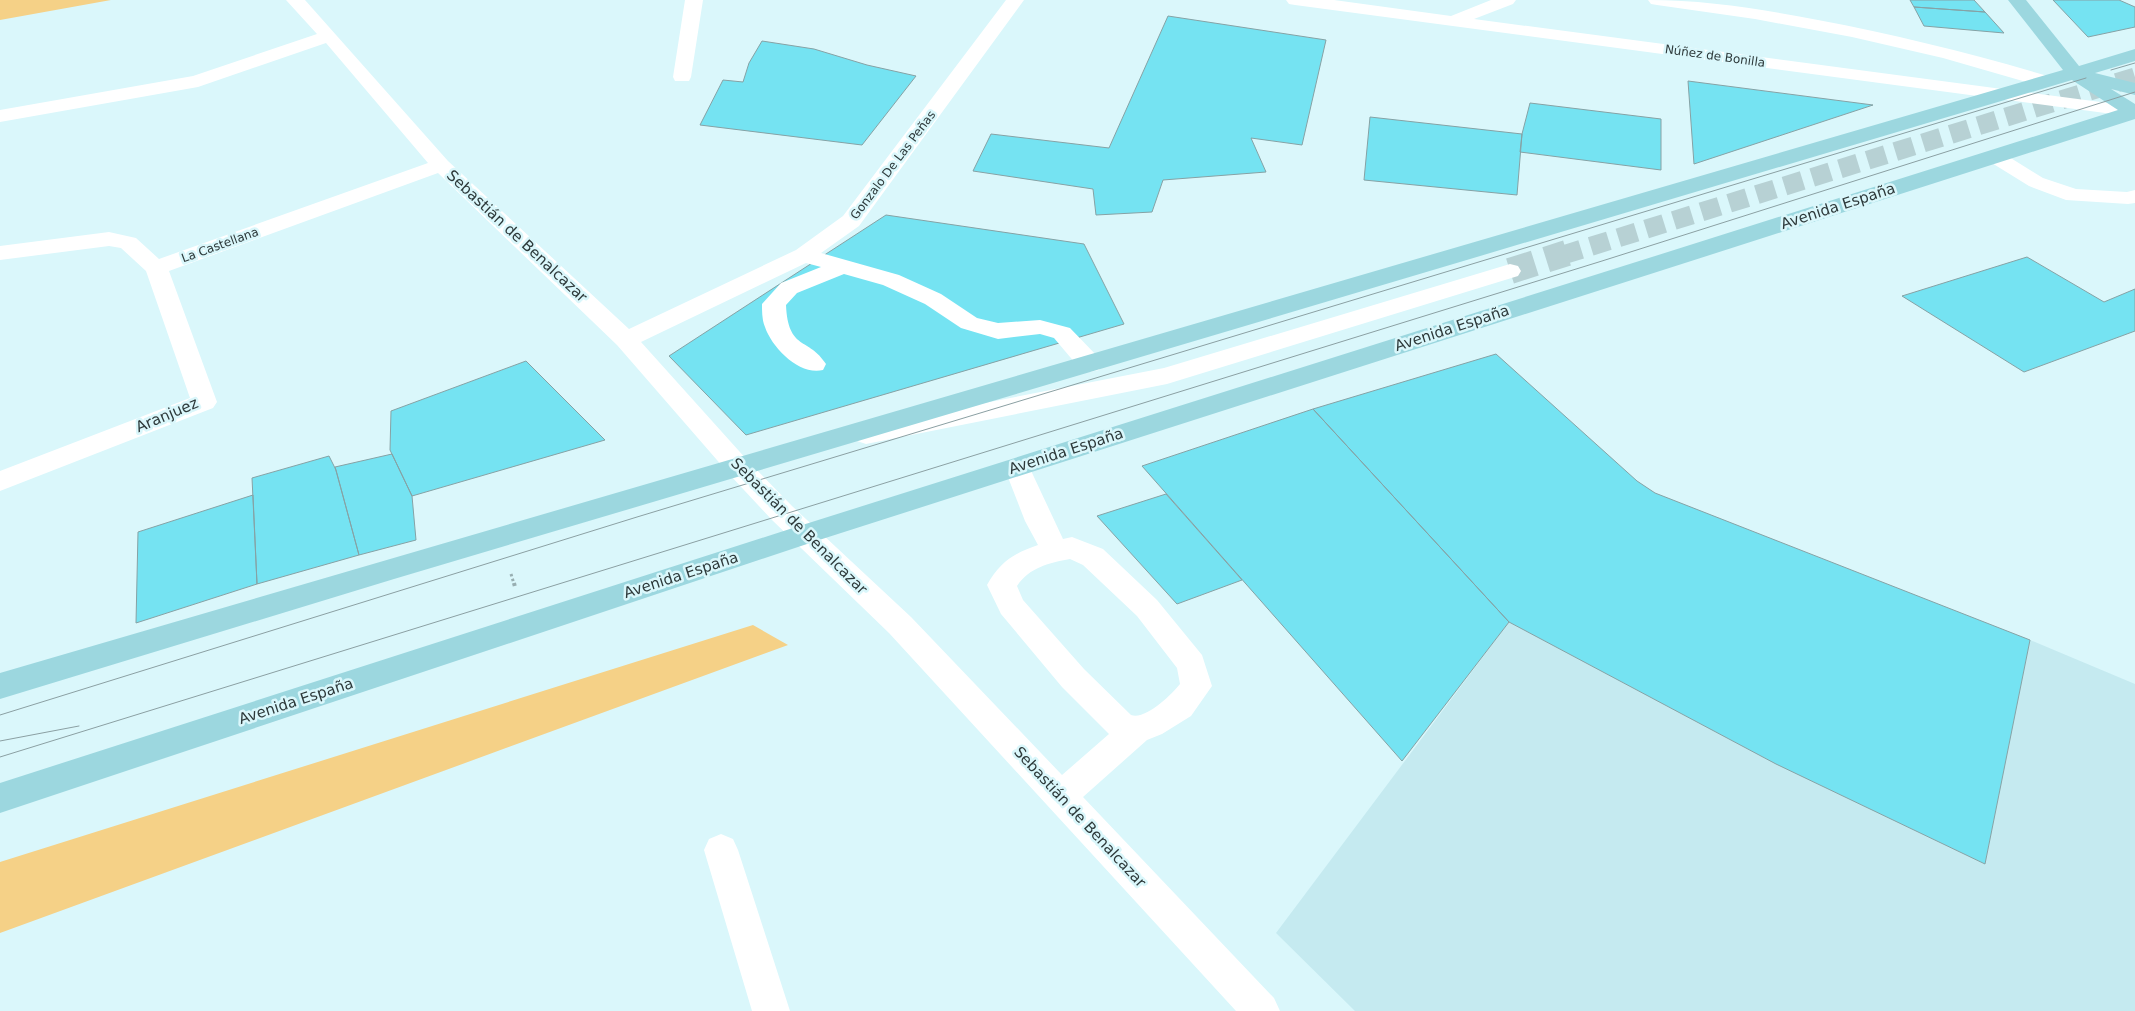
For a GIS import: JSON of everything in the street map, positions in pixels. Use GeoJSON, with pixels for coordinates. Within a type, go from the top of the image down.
{"type":"FeatureCollection","features":[{"type":"Feature","properties":{"kind":"main road"},"geometry":{"type":"LineString","coordinates":[[2018,0],[2075,73],[2134,112]]}},
{"type":"Feature","properties":{"kind":"main road"},"geometry":{"type":"LineString","coordinates":[[0,686],[2135,55]]}},
{"type":"Feature","properties":{"kind":"main road"},"geometry":{"type":"LineString","coordinates":[[2075,73],[2135,89]]}},
{"type":"Feature","properties":{"kind":"main road","name":"Avenida España"},"geometry":{"type":"LineString","coordinates":[[0,798],[806,534],[2134,112]]}},
{"type":"Feature","properties":{"kind":"street","name":"Sebastián de Benalcazar"},"geometry":{"type":"LineString","coordinates":[[295,0],[329,36],[441,165],[626,340],[739,468],[782,513],[900,625],[1261,1011]]}},
{"type":"Feature","properties":{"kind":"street"},"geometry":{"type":"LineString","coordinates":[[682,77],[694,0]]}},
{"type":"Feature","properties":{"kind":"street","name":"Gonzalo De Las Peñas"},"geometry":{"type":"LineString","coordinates":[[626,340],[804,255],[851,221],[1015,0]]}},
{"type":"Feature","properties":{"kind":"street","name":"Núñez de Bonilla"},"geometry":{"type":"LineString","coordinates":[[1295,0],[2134,112]]}},
{"type":"Feature","properties":{"kind":"street"},"geometry":{"type":"LineString","coordinates":[[1454,20],[1507,0]]}},
{"type":"Feature","properties":{"kind":"street"},"geometry":{"type":"LineString","coordinates":[[1657,0],[1790,19],[1933,48],[2044,82]]}},
{"type":"Feature","properties":{"kind":"street"},"geometry":{"type":"LineString","coordinates":[[0,116],[198,81],[329,36]]}},
{"type":"Feature","properties":{"kind":"street"},"geometry":{"type":"LineString","coordinates":[[1994,156],[2036,182],[2074,195],[2128,198],[2135,196]]}},
{"type":"Feature","properties":{"kind":"street","name":"La Castellana"},"geometry":{"type":"LineString","coordinates":[[156,268],[441,165]]}},
{"type":"Feature","properties":{"kind":"street"},"geometry":{"type":"LineString","coordinates":[[0,254],[109,239],[128,243],[156,268]]}},
{"type":"Feature","properties":{"kind":"street"},"geometry":{"type":"LineString","coordinates":[[804,255],[891,280],[933,299],[969,323],[998,331],[1040,327],[1062,334],[1090,364]]}},
{"type":"Feature","properties":{"kind":"street"},"geometry":{"type":"LineString","coordinates":[[814,364],[786,345],[774,323],[774,304],[789,288],[843,266]]}},
{"type":"Feature","properties":{"kind":"street","name":"Aranjuez"},"geometry":{"type":"LineString","coordinates":[[0,481],[204,402],[156,268]]}},
{"type":"Feature","properties":{"kind":"street"},"geometry":{"type":"LineString","coordinates":[[819,444],[1167,376],[1510,271]]}},
{"type":"Feature","properties":{"kind":"street"},"geometry":{"type":"LineString","coordinates":[[1017,467],[1039,521],[1056,552]]}},
{"type":"Feature","properties":{"kind":"street"},"geometry":{"type":"LineString","coordinates":[[1060,796],[1136,730],[1151,724],[1180,707],[1196,686],[1191,664],[1147,608],[1093,557],[1072,548],[1029,558],[1010,570],[1002,585],[1011,606],[1073,678],[1120,725],[1136,730]]}},
{"type":"Feature","properties":{"kind":"street"},"geometry":{"type":"LineString","coordinates":[[721,850],[771,1011]]}},
{"type":"Feature","properties":{"kind":"path"},"geometry":{"type":"LineString","coordinates":[[502,537],[524,627]]}},
{"type":"Feature","properties":{"kind":"shaded area"},"geometry":{"type":"Polygon","coordinates":[[[0,0],[111,0],[0,20],[0,0]]]}},
{"type":"Feature","properties":{"kind":"shaded area"},"geometry":{"type":"Polygon","coordinates":[[[1509,622],[1776,764],[1985,864],[2030,640],[2135,684],[2135,1011],[1355,1011],[1276,933],[1509,622]]]}},
{"type":"Feature","properties":{"kind":"shaded area"},"geometry":{"type":"Polygon","coordinates":[[[753,625],[788,645],[0,933],[0,862],[753,625]]]}},
{"type":"Feature","properties":{"kind":"building"},"geometry":{"type":"Polygon","coordinates":[[[1910,0],[1974,0],[1985,12],[1914,7],[1910,0]]]}},
{"type":"Feature","properties":{"kind":"building"},"geometry":{"type":"Polygon","coordinates":[[[2053,0],[2119,0],[2135,7],[2135,27],[2088,37],[2053,0]]]}},
{"type":"Feature","properties":{"kind":"building"},"geometry":{"type":"Polygon","coordinates":[[[1914,7],[1985,12],[2004,33],[1924,26],[1914,7]]]}},
{"type":"Feature","properties":{"kind":"building"},"geometry":{"type":"Polygon","coordinates":[[[1168,16],[1326,40],[1302,145],[1251,138],[1266,172],[1163,180],[1152,212],[1096,215],[1093,189],[973,171],[991,134],[1109,148],[1168,16]]]}},
{"type":"Feature","properties":{"kind":"building"},"geometry":{"type":"Polygon","coordinates":[[[762,41],[814,49],[867,65],[916,76],[862,145],[700,125],[723,80],[743,82],[749,63],[762,41]]]}},
{"type":"Feature","properties":{"kind":"building"},"geometry":{"type":"Polygon","coordinates":[[[1688,81],[1873,105],[1694,164],[1688,81]]]}},
{"type":"Feature","properties":{"kind":"building"},"geometry":{"type":"Polygon","coordinates":[[[1530,103],[1661,119],[1661,170],[1520,152],[1522,134],[1530,103]]]}},
{"type":"Feature","properties":{"kind":"building"},"geometry":{"type":"Polygon","coordinates":[[[1370,117],[1522,134],[1517,195],[1364,180],[1370,117]]]}},
{"type":"Feature","properties":{"kind":"building"},"geometry":{"type":"Polygon","coordinates":[[[886,215],[1084,244],[1124,324],[746,435],[669,356],[886,215]]]}},
{"type":"Feature","properties":{"kind":"building"},"geometry":{"type":"Polygon","coordinates":[[[2027,257],[2104,302],[2135,289],[2135,331],[2024,372],[1902,296],[2027,257]]]}},
{"type":"Feature","properties":{"kind":"building"},"geometry":{"type":"Polygon","coordinates":[[[1496,354],[1637,481],[1655,493],[2030,640],[1985,864],[1776,764],[1509,622],[1313,409],[1496,354]]]}},
{"type":"Feature","properties":{"kind":"building"},"geometry":{"type":"Polygon","coordinates":[[[526,361],[605,440],[412,496],[390,450],[391,411],[526,361]]]}},
{"type":"Feature","properties":{"kind":"building"},"geometry":{"type":"Polygon","coordinates":[[[1313,409],[1509,622],[1402,761],[1142,466],[1313,409]]]}},
{"type":"Feature","properties":{"kind":"building"},"geometry":{"type":"Polygon","coordinates":[[[392,454],[412,496],[416,540],[359,555],[335,467],[392,454]]]}},
{"type":"Feature","properties":{"kind":"building"},"geometry":{"type":"Polygon","coordinates":[[[329,456],[336,470],[359,555],[257,584],[252,478],[329,456]]]}},
{"type":"Feature","properties":{"kind":"building"},"geometry":{"type":"Polygon","coordinates":[[[1166,494],[1242,580],[1177,604],[1097,516],[1166,494]]]}},
{"type":"Feature","properties":{"kind":"building"},"geometry":{"type":"Polygon","coordinates":[[[253,495],[257,584],[136,623],[138,532],[253,495]]]}},
{"type":"Feature","properties":{"kind":"tunnel"},"geometry":{"type":"LineString","coordinates":[[1563,255],[2135,77]]}},
{"type":"Feature","properties":{"kind":"tunnel"},"geometry":{"type":"LineString","coordinates":[[1510,271],[1567,253]]}},
{"type":"Feature","properties":{"kind":"tram line"},"geometry":{"type":"LineString","coordinates":[[2111,70],[2135,63]]}},
{"type":"Feature","properties":{"kind":"tram line"},"geometry":{"type":"LineString","coordinates":[[0,715],[637,517],[2086,78]]}},
{"type":"Feature","properties":{"kind":"tram line"},"geometry":{"type":"LineString","coordinates":[[0,757],[1602,261],[2135,92]]}},
{"type":"Feature","properties":{"kind":"tram line"},"geometry":{"type":"LineString","coordinates":[[0,741],[79,726]]}}]}
